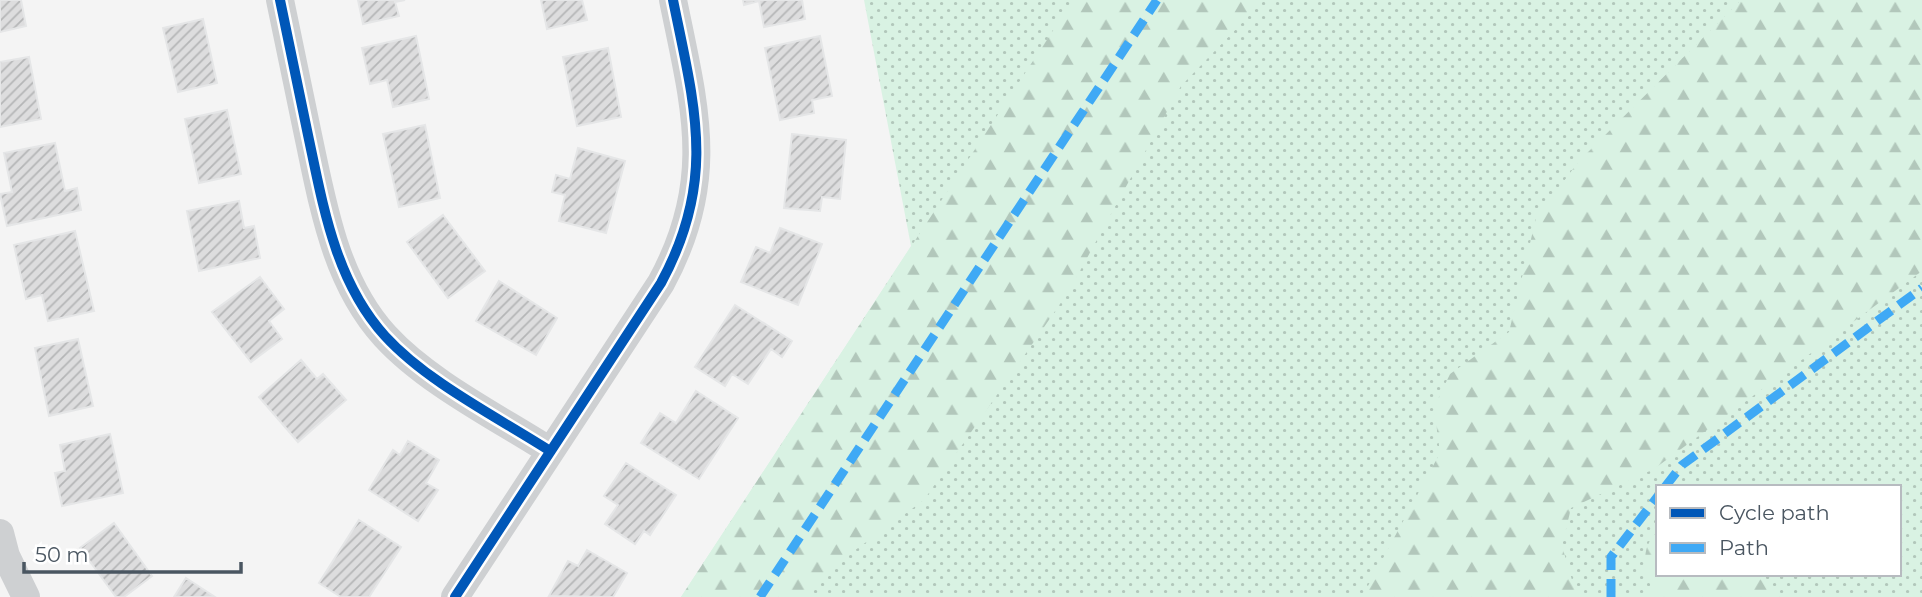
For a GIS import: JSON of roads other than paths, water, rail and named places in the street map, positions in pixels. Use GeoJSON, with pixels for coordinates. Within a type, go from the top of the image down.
{"type":"FeatureCollection","features":[{"type":"Feature","properties":{"kind":"street"},"geometry":{"type":"LineString","coordinates":[[280,0],[325,217],[339,259],[358,297],[384,335],[418,366],[550,451]]}},
{"type":"Feature","properties":{"kind":"street"},"geometry":{"type":"LineString","coordinates":[[455,597],[661,283],[676,255],[696,185],[698,147],[695,108],[673,0]]}},
{"type":"Feature","properties":{"kind":"street"},"geometry":{"type":"LineString","coordinates":[[0,533],[6,556],[26,597]]}}]}
